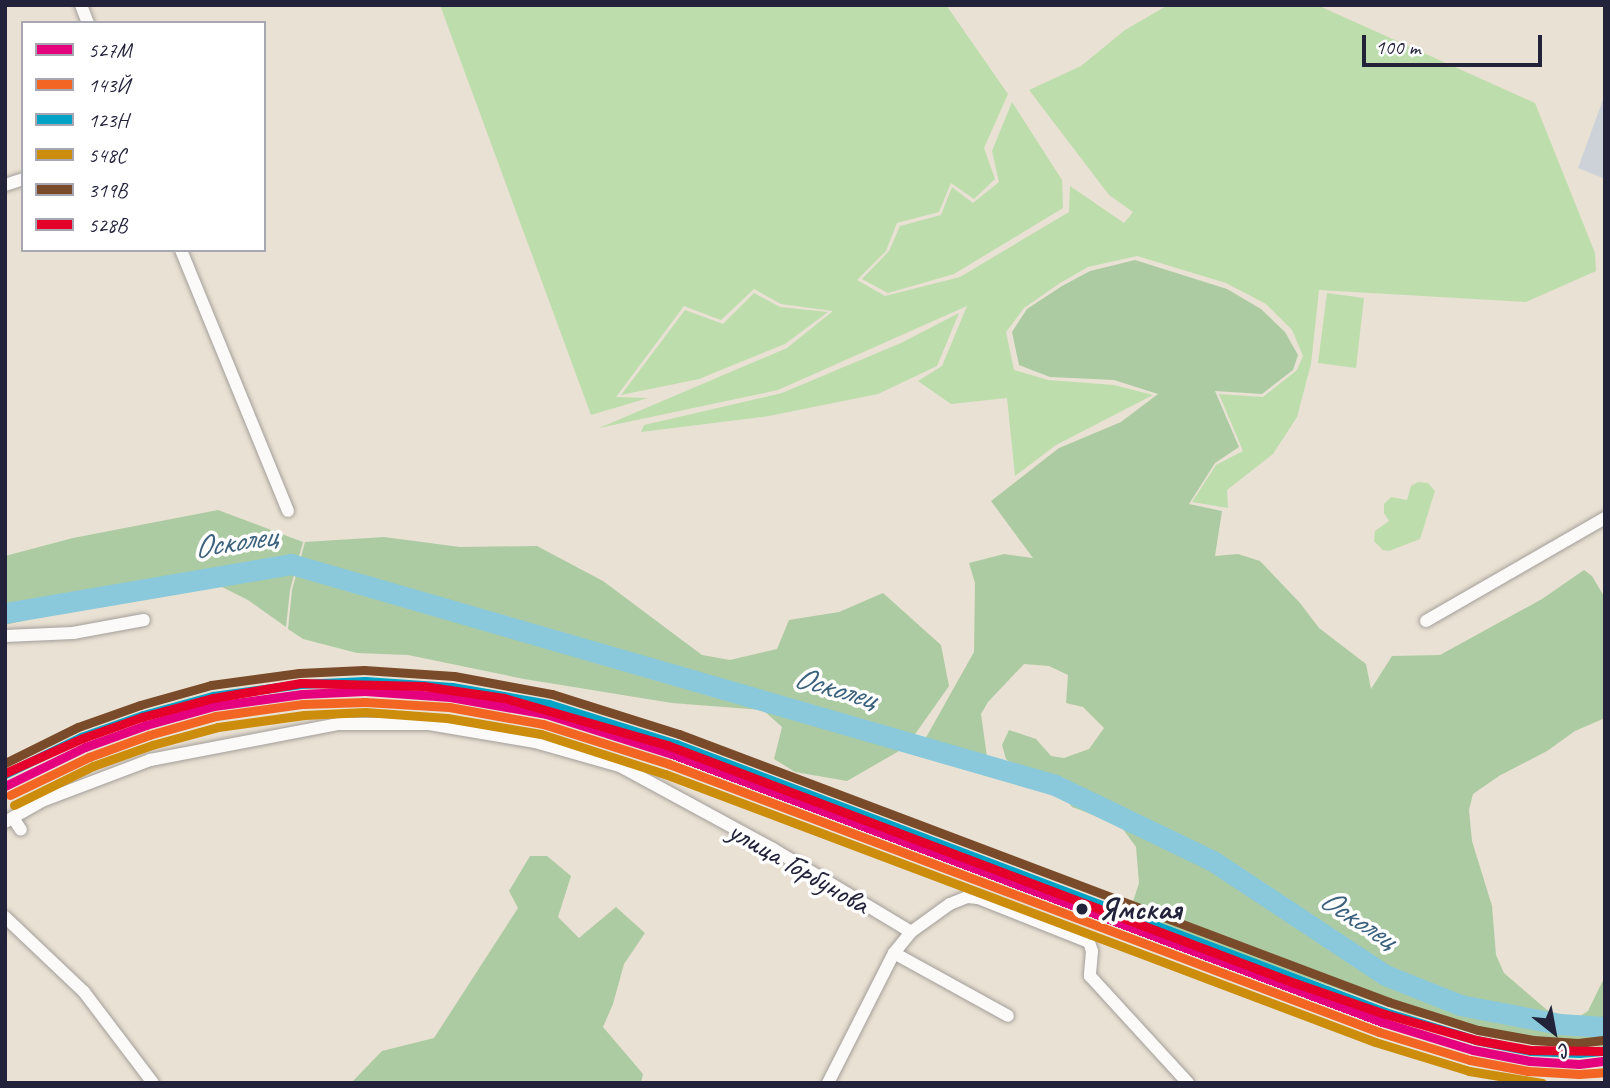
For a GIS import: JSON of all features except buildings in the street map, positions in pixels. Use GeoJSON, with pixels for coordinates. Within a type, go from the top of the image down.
{"type":"FeatureCollection","features":[{"type":"Feature","properties":{"kind":"street"},"geometry":{"type":"LineString","coordinates":[[182,252],[288,511]]}},
{"type":"Feature","properties":{"kind":"street"},"geometry":{"type":"LineString","coordinates":[[1426,621],[1605,518]]}},
{"type":"Feature","properties":{"kind":"street"},"geometry":{"type":"LineString","coordinates":[[5,636],[73,633],[144,620]]}},
{"type":"Feature","properties":{"kind":"street","name":"улица Горбунова"},"geometry":{"type":"LineString","coordinates":[[9,820],[42,801],[150,760],[338,724],[429,724],[536,742],[620,766],[773,849],[911,932]]}},
{"type":"Feature","properties":{"kind":"street"},"geometry":{"type":"LineString","coordinates":[[9,820],[21,830]]}},
{"type":"Feature","properties":{"kind":"street"},"geometry":{"type":"LineString","coordinates":[[828,1083],[894,953],[911,932],[950,904],[967,897],[978,898],[1089,942],[1092,951],[1090,976],[1188,1083]]}},
{"type":"Feature","properties":{"kind":"street"},"geometry":{"type":"LineString","coordinates":[[5,916],[84,992],[153,1083]]}},
{"type":"Feature","properties":{"kind":"street"},"geometry":{"type":"LineString","coordinates":[[894,953],[1008,1016]]}},
{"type":"Feature","properties":{"kind":"shaded area"},"geometry":{"type":"Polygon","coordinates":[[[1605,94],[1605,179],[1578,168],[1605,94]]]}},
{"type":"Feature","properties":{"kind":"green space"},"geometry":{"type":"Polygon","coordinates":[[[440,5],[946,5],[1008,94],[984,148],[995,179],[974,199],[951,183],[939,212],[897,223],[886,251],[857,280],[885,296],[960,277],[1069,212],[1070,186],[1124,223],[1133,212],[1109,195],[1029,90],[1081,66],[1125,30],[1168,5],[1317,5],[1535,103],[1595,253],[1596,271],[1526,302],[1319,290],[1311,364],[1297,417],[1273,454],[1227,490],[1228,508],[1192,502],[1216,465],[1243,451],[1219,394],[1263,397],[1297,370],[1303,356],[1292,330],[1266,304],[1226,283],[1137,256],[1088,267],[1060,283],[1024,308],[1006,332],[1014,370],[1048,380],[1114,385],[1153,395],[1056,445],[1015,476],[1007,398],[951,404],[918,381],[942,366],[967,306],[778,390],[599,428],[787,348],[833,311],[781,304],[754,289],[721,320],[684,306],[616,397],[648,398],[591,415],[440,5]]]}},
{"type":"Feature","properties":{"kind":"green space"},"geometry":{"type":"Polygon","coordinates":[[[1012,102],[1062,180],[1063,208],[954,274],[888,293],[862,279],[889,251],[900,226],[941,215],[952,187],[973,203],[999,182],[992,151],[1012,102]]]}},
{"type":"Feature","properties":{"kind":"green space"},"geometry":{"type":"Polygon","coordinates":[[[1135,260],[1227,289],[1261,309],[1285,332],[1298,355],[1293,370],[1262,394],[1215,391],[1239,447],[1215,463],[1189,504],[1222,511],[1215,556],[1238,554],[1260,561],[1300,603],[1319,628],[1366,664],[1371,689],[1392,656],[1440,655],[1542,599],[1584,570],[1592,576],[1605,598],[1605,718],[1575,731],[1547,751],[1499,776],[1473,794],[1469,810],[1472,841],[1492,906],[1496,955],[1504,973],[1547,1010],[1574,1020],[1588,1011],[1605,976],[1605,1047],[1503,1037],[1408,1014],[1129,914],[1139,883],[1136,847],[1120,825],[1072,807],[1060,792],[1031,787],[1029,776],[1006,759],[1002,745],[1009,730],[1036,739],[1051,756],[1064,758],[1089,749],[1104,728],[1083,707],[1066,703],[1068,675],[1049,666],[1024,664],[988,702],[981,714],[987,757],[955,760],[919,750],[974,652],[975,583],[969,563],[1004,554],[1033,558],[991,501],[1059,448],[1121,422],[1158,394],[1114,380],[1050,377],[1019,365],[1012,332],[1027,309],[1062,286],[1090,271],[1135,260]]]}},
{"type":"Feature","properties":{"kind":"green space"},"geometry":{"type":"Polygon","coordinates":[[[754,293],[780,307],[828,312],[785,344],[699,379],[621,395],[685,310],[723,324],[754,293]]]}},
{"type":"Feature","properties":{"kind":"green space"},"geometry":{"type":"Polygon","coordinates":[[[1327,293],[1364,298],[1356,368],[1318,363],[1327,293]]]}},
{"type":"Feature","properties":{"kind":"green space"},"geometry":{"type":"Polygon","coordinates":[[[959,313],[937,366],[878,394],[769,416],[641,432],[644,425],[782,393],[901,343],[959,313]]]}},
{"type":"Feature","properties":{"kind":"green space"},"geometry":{"type":"Polygon","coordinates":[[[1418,482],[1428,483],[1435,491],[1420,539],[1389,551],[1383,550],[1374,541],[1375,531],[1389,521],[1384,513],[1384,504],[1391,497],[1407,500],[1411,486],[1418,482]]]}},
{"type":"Feature","properties":{"kind":"green space"},"geometry":{"type":"Polygon","coordinates":[[[218,510],[303,542],[290,590],[286,627],[248,600],[222,587],[201,583],[178,584],[5,625],[5,556],[73,538],[218,510]]]}},
{"type":"Feature","properties":{"kind":"green space"},"geometry":{"type":"Polygon","coordinates":[[[384,537],[460,547],[537,546],[603,581],[702,655],[730,660],[777,649],[789,620],[839,612],[883,593],[941,645],[949,686],[906,747],[847,781],[795,772],[774,759],[782,727],[763,710],[672,703],[524,679],[408,655],[357,653],[303,639],[288,629],[292,590],[305,542],[384,537]]]}},
{"type":"Feature","properties":{"kind":"green space"},"geometry":{"type":"Polygon","coordinates":[[[530,856],[547,856],[571,876],[558,917],[579,938],[616,907],[645,933],[624,964],[613,1004],[603,1027],[643,1074],[641,1083],[351,1083],[382,1051],[434,1038],[518,908],[509,891],[530,856]]]}},
{"type":"Feature","properties":{"kind":"waterway","name":"Осколец"},"geometry":{"type":"LineString","coordinates":[[5,613],[291,564],[1055,785],[1213,861],[1385,975],[1460,1005],[1560,1024],[1605,1027]]}},
{"type":"Feature","properties":{"kind":"transit line","name":"319В"},"geometry":{"type":"LineString","coordinates":[[5,763],[78,727],[140,705],[211,685],[299,673],[364,670],[454,676],[552,694],[679,734],[1389,1002],[1478,1030],[1533,1040],[1578,1043],[1603,1040]]}},
{"type":"Feature","properties":{"kind":"transit line","name":"123Н"},"geometry":{"type":"LineString","coordinates":[[5,774],[81,737],[143,715],[213,696],[301,684],[365,681],[452,687],[549,704],[676,744],[1385,1012],[1476,1040],[1531,1051],[1604,1051]]}},
{"type":"Feature","properties":{"kind":"transit line","name":"528В"},"geometry":{"type":"LineString","coordinates":[[5,773],[83,738],[142,717],[213,698],[301,683],[423,686],[504,698],[667,745],[1295,983],[1385,1014],[1476,1040],[1530,1050],[1605,1051]]}},
{"type":"Feature","properties":{"kind":"transit line","name":"527М"},"geometry":{"type":"LineString","coordinates":[[5,786],[85,747],[146,725],[214,706],[302,694],[365,691],[450,697],[546,714],[672,754],[1382,1022],[1473,1050],[1530,1061],[1579,1064],[1605,1061]]}},
{"type":"Feature","properties":{"kind":"transit line","name":"143Й"},"geometry":{"type":"LineString","coordinates":[[10,795],[89,757],[149,735],[216,716],[303,704],[365,702],[449,707],[543,724],[669,764],[1379,1032],[1470,1060],[1528,1071],[1579,1074],[1605,1072]]}},
{"type":"Feature","properties":{"kind":"transit line","name":"548С"},"geometry":{"type":"LineString","coordinates":[[14,805],[93,766],[152,745],[218,727],[304,715],[365,712],[447,718],[541,734],[665,774],[1375,1042],[1469,1071],[1542,1083]]}},
{"type":"Feature","properties":{"kind":"place","name":"Ямская"},"geometry":{"type":"Point","coordinates":[1082,909]}}]}
